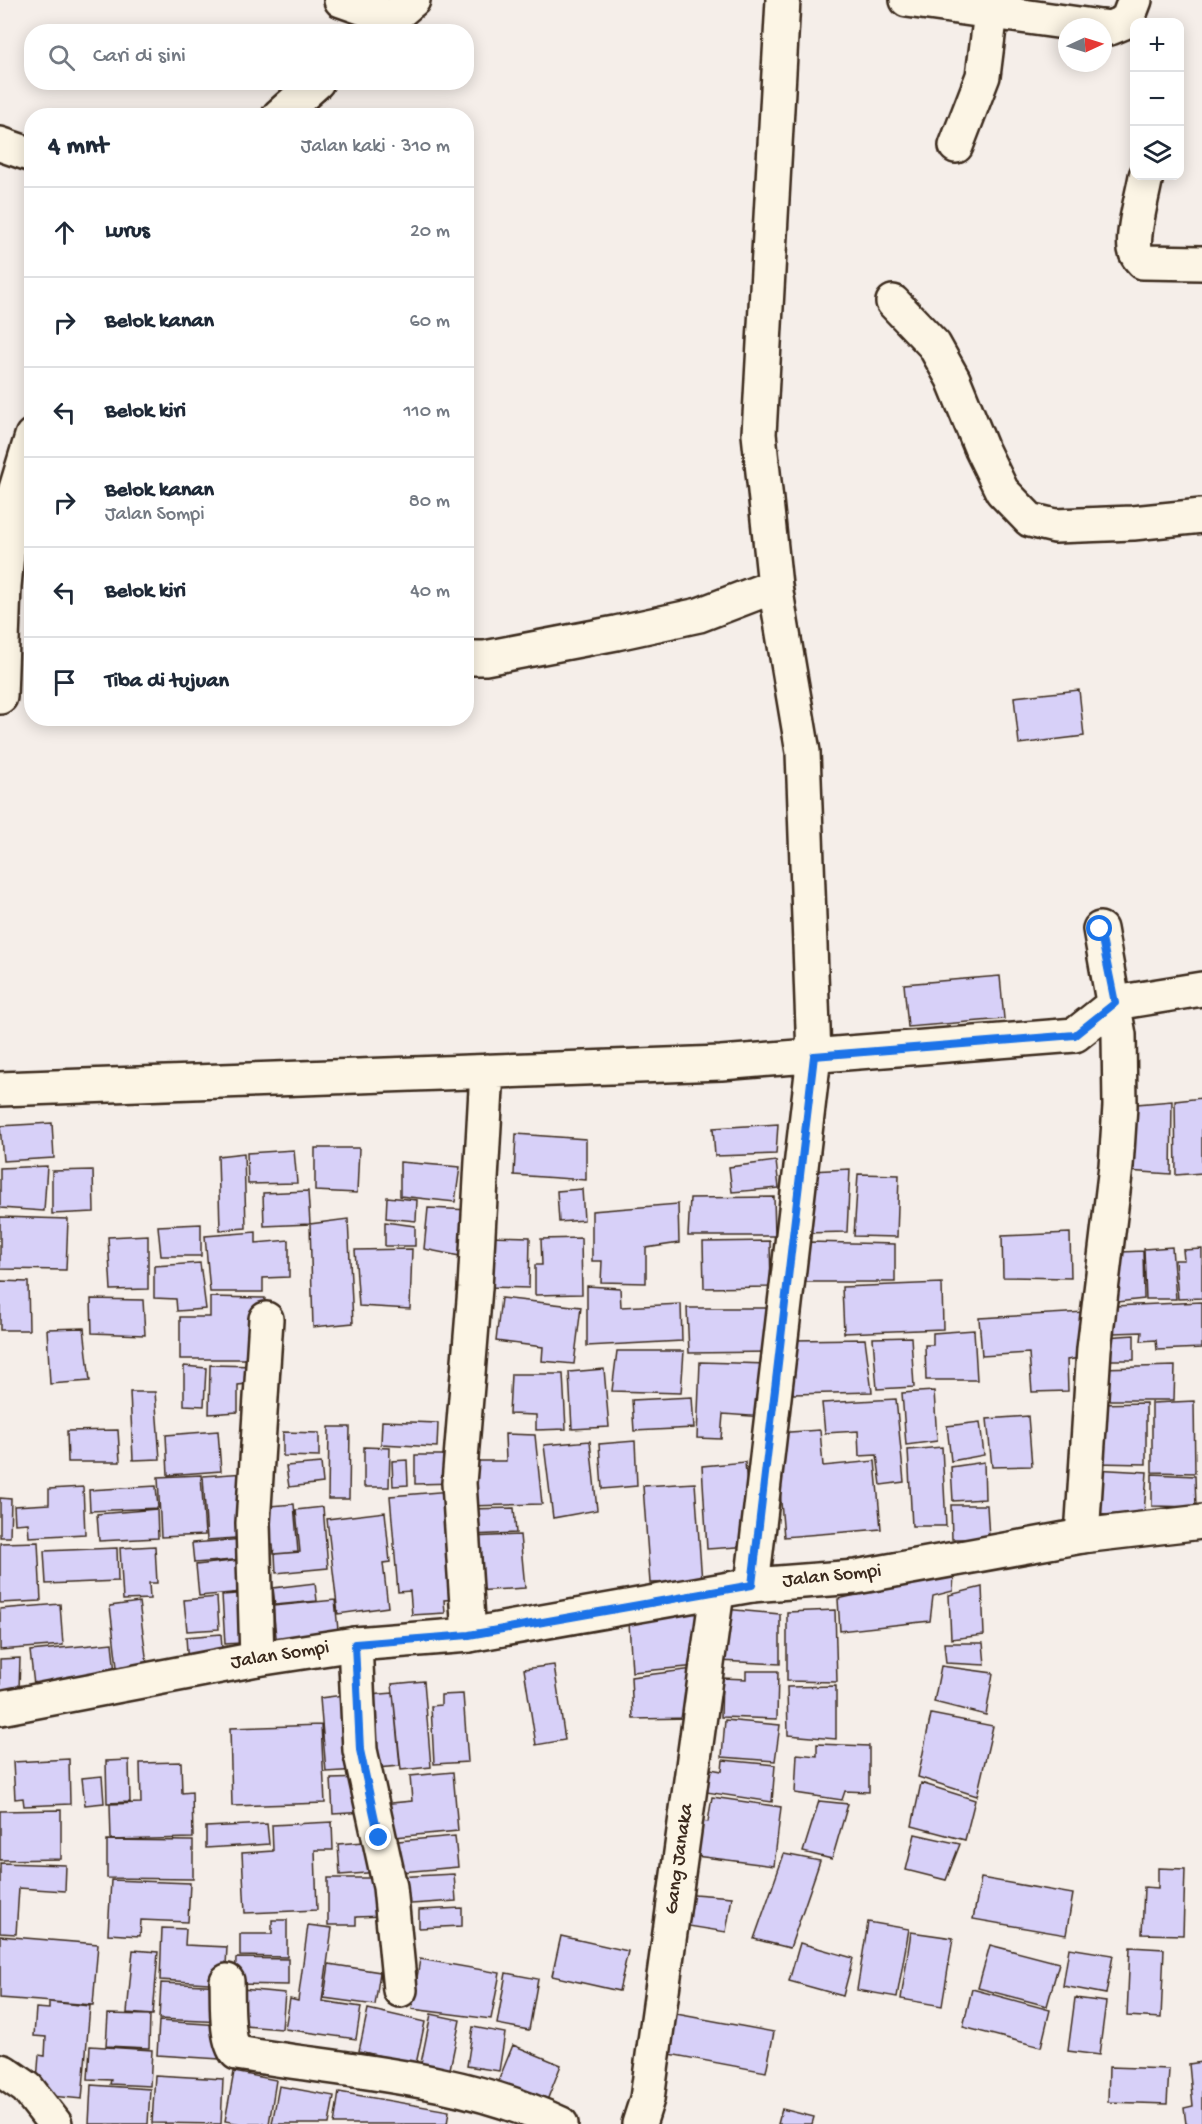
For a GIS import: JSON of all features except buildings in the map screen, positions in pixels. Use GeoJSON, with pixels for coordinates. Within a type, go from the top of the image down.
{"type":"FeatureCollection","features":[{"type":"Feature","properties":{"kind":"street"},"geometry":{"type":"LineString","coordinates":[[341,0],[394,17]]}},
{"type":"Feature","properties":{"kind":"street"},"geometry":{"type":"LineString","coordinates":[[752,1585],[814,1056],[803,752],[775,586],[759,434],[783,0]]}},
{"type":"Feature","properties":{"kind":"street"},"geometry":{"type":"LineString","coordinates":[[907,0],[1058,22]]}},
{"type":"Feature","properties":{"kind":"street"},"geometry":{"type":"LineString","coordinates":[[1112,30],[1127,21],[1135,0]]}},
{"type":"Feature","properties":{"kind":"street"},"geometry":{"type":"LineString","coordinates":[[956,146],[983,76],[991,12]]}},
{"type":"Feature","properties":{"kind":"street"},"geometry":{"type":"LineString","coordinates":[[288,108],[308,90]]}},
{"type":"Feature","properties":{"kind":"street"},"geometry":{"type":"LineString","coordinates":[[0,144],[24,152]]}},
{"type":"Feature","properties":{"kind":"street"},"geometry":{"type":"LineString","coordinates":[[1145,180],[1136,234],[1135,249],[1138,256],[1143,262],[1202,263]]}},
{"type":"Feature","properties":{"kind":"street"},"geometry":{"type":"LineString","coordinates":[[893,302],[934,345],[953,379],[982,450],[1002,491],[1030,520],[1055,526],[1133,523],[1202,516]]}},
{"type":"Feature","properties":{"kind":"street"},"geometry":{"type":"LineString","coordinates":[[0,697],[4,586],[12,502],[24,462]]}},
{"type":"Feature","properties":{"kind":"street"},"geometry":{"type":"LineString","coordinates":[[474,657],[496,656],[699,615],[775,586]]}},
{"type":"Feature","properties":{"kind":"street"},"geometry":{"type":"LineString","coordinates":[[1082,1536],[1094,1348],[1116,1166],[1120,1082],[1119,1035],[1115,1003],[1100,929]]}},
{"type":"Feature","properties":{"kind":"street"},"geometry":{"type":"LineString","coordinates":[[0,1089],[721,1063],[1075,1035],[1115,1003],[1202,989]]}},
{"type":"Feature","properties":{"kind":"street"},"geometry":{"type":"LineString","coordinates":[[469,1635],[459,1483],[476,1288],[487,1071]]}},
{"type":"Feature","properties":{"kind":"street"},"geometry":{"type":"LineString","coordinates":[[257,1659],[253,1523],[266,1319]]}},
{"type":"Feature","properties":{"kind":"street","name":"Jalan Sompi"},"geometry":{"type":"LineString","coordinates":[[0,1708],[257,1659],[355,1644],[469,1635],[752,1585],[856,1577],[1082,1536],[1202,1522]]}},
{"type":"Feature","properties":{"kind":"street","name":"Gang Janaka"},"geometry":{"type":"LineString","coordinates":[[639,2124],[647,2099],[717,1592]]}},
{"type":"Feature","properties":{"kind":"street"},"geometry":{"type":"LineString","coordinates":[[355,1644],[360,1750],[390,1887],[400,1990]]}},
{"type":"Feature","properties":{"kind":"street"},"geometry":{"type":"LineString","coordinates":[[227,1981],[230,2034],[237,2053],[403,2076],[496,2100],[543,2115],[561,2124]]}},
{"type":"Feature","properties":{"kind":"street"},"geometry":{"type":"LineString","coordinates":[[0,2071],[27,2088],[55,2124]]}},
{"type":"Feature","properties":{"kind":"route"},"geometry":{"type":"LineString","coordinates":[[379,1838],[360,1750],[355,1644],[380,1644],[469,1635],[752,1585],[814,1056],[1075,1035],[1115,1003],[1100,929]]}}]}
